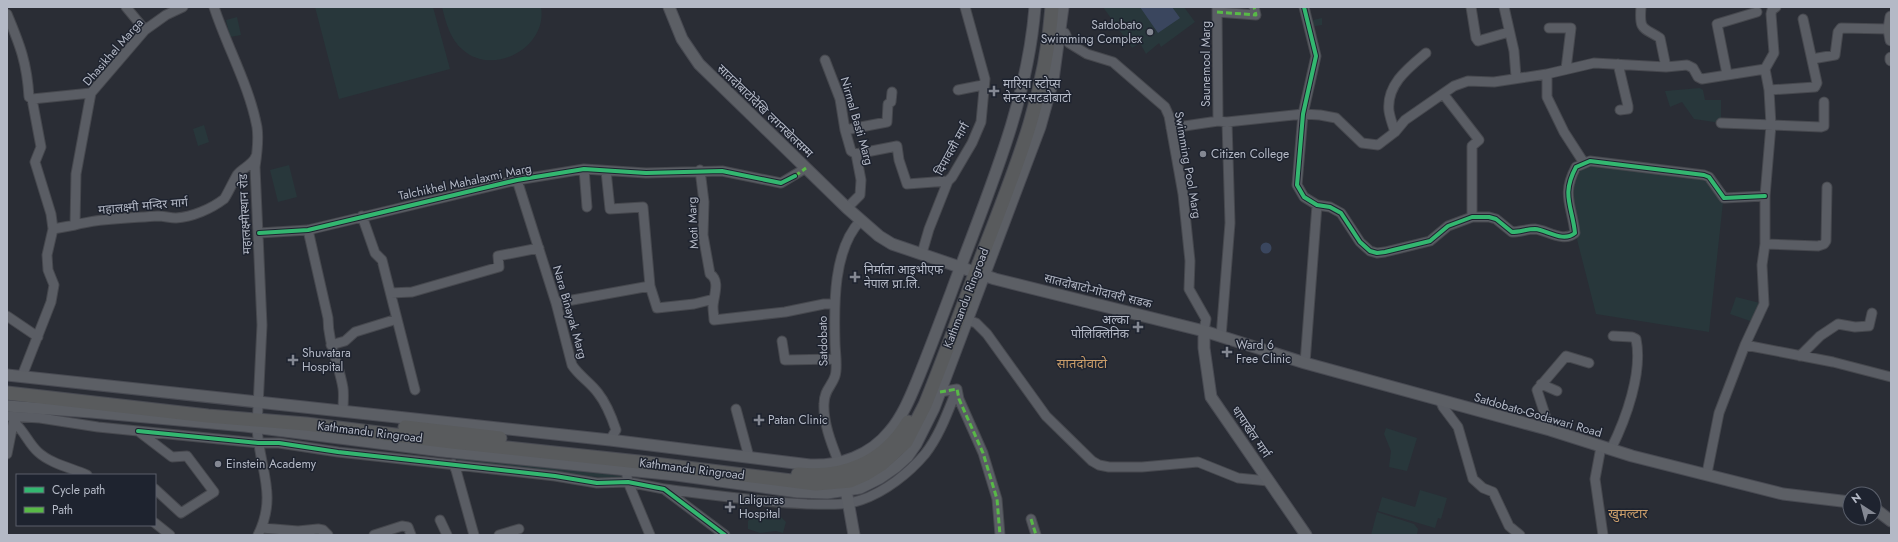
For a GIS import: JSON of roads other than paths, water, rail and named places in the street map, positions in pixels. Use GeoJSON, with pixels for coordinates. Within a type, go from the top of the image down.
{"type":"FeatureCollection","features":[{"type":"Feature","properties":{"kind":"highway","name":"Kathmandu Ringroad"},"geometry":{"type":"LineString","coordinates":[[973,271],[1023,124],[1039,58],[1045,7]]}},
{"type":"Feature","properties":{"kind":"highway","name":"Kathmandu Ringroad"},"geometry":{"type":"LineString","coordinates":[[7,393],[208,416],[314,416],[634,453],[802,475],[824,475],[844,482],[858,468],[874,459],[893,443],[906,427],[920,398],[1017,166],[1036,107],[1046,60],[1052,7]]}},
{"type":"Feature","properties":{"kind":"highway","name":"Kathmandu Ringroad"},"geometry":{"type":"LineString","coordinates":[[7,386],[258,415]]}},
{"type":"Feature","properties":{"kind":"main road","name":"सातदोबाटोदेखि लगनखेलसम्म"},"geometry":{"type":"LineString","coordinates":[[669,7],[682,39],[699,64],[847,208],[879,236],[892,244],[922,254]]}},
{"type":"Feature","properties":{"kind":"main road"},"geometry":{"type":"LineString","coordinates":[[11,414],[91,412],[258,415],[342,410],[610,440],[810,465],[844,482],[871,483],[901,463],[921,436],[940,392],[967,320],[973,271],[1004,152],[1021,98],[1029,56],[1035,7]]}},
{"type":"Feature","properties":{"kind":"main road"},"geometry":{"type":"LineString","coordinates":[[973,271],[1040,127],[1051,86],[1063,7]]}},
{"type":"Feature","properties":{"kind":"main road"},"geometry":{"type":"LineString","coordinates":[[1891,17],[1888,29],[1891,40]]}},
{"type":"Feature","properties":{"kind":"main road","name":"सातदोबाटो-गोदावरी सडक"},"geometry":{"type":"LineString","coordinates":[[922,254],[973,271],[1204,331],[1221,337]]}},
{"type":"Feature","properties":{"kind":"main road","name":"धापाखेल मार्ग"},"geometry":{"type":"LineString","coordinates":[[1204,331],[1204,348],[1211,397],[1306,535]]}},
{"type":"Feature","properties":{"kind":"main road","name":"Satdobato-Godawari Road"},"geometry":{"type":"LineString","coordinates":[[1221,337],[1305,363],[1550,430],[1632,456],[1707,473],[1783,494],[1842,501]]}},
{"type":"Feature","properties":{"kind":"main road"},"geometry":{"type":"LineString","coordinates":[[7,375],[22,376],[258,415],[442,451],[626,470],[798,492],[827,494],[844,482]]}},
{"type":"Feature","properties":{"kind":"main road"},"geometry":{"type":"LineString","coordinates":[[844,482],[854,535]]}},
{"type":"Feature","properties":{"kind":"main road"},"geometry":{"type":"LineString","coordinates":[[1882,514],[1891,521]]}},
{"type":"Feature","properties":{"kind":"street"},"geometry":{"type":"LineString","coordinates":[[126,7],[146,30]]}},
{"type":"Feature","properties":{"kind":"street","name":"Dhasikhel Marga"},"geometry":{"type":"LineString","coordinates":[[76,225],[76,174],[91,93],[146,30],[166,15],[183,7]]}},
{"type":"Feature","properties":{"kind":"street","name":"महालक्ष्मीस्थान रोड"},"geometry":{"type":"LineString","coordinates":[[214,7],[245,88],[257,127],[257,154],[255,167],[262,325],[258,443],[267,485],[268,498],[268,504],[260,531]]}},
{"type":"Feature","properties":{"kind":"street","name":"दिपावली मार्ग"},"geometry":{"type":"LineString","coordinates":[[922,254],[929,228],[948,181],[952,177],[972,143],[981,122],[984,79],[981,62],[964,7]]}},
{"type":"Feature","properties":{"kind":"street"},"geometry":{"type":"LineString","coordinates":[[1217,10],[1256,15],[1254,7]]}},
{"type":"Feature","properties":{"kind":"street"},"geometry":{"type":"LineString","coordinates":[[1304,7],[1316,56],[1303,114],[1297,185],[1304,197],[1317,205],[1330,207],[1341,213],[1360,242],[1370,251],[1377,253],[1385,252],[1430,241],[1448,226],[1472,217],[1489,217],[1496,219],[1512,232],[1534,230],[1566,237],[1573,235],[1575,233],[1567,198],[1572,174],[1576,166],[1590,161],[1704,175],[1709,177],[1724,198],[1765,196]]}},
{"type":"Feature","properties":{"kind":"street"},"geometry":{"type":"LineString","coordinates":[[1471,7],[1476,38],[1478,41],[1509,32]]}},
{"type":"Feature","properties":{"kind":"street"},"geometry":{"type":"LineString","coordinates":[[1504,7],[1514,51],[1516,77]]}},
{"type":"Feature","properties":{"kind":"street"},"geometry":{"type":"LineString","coordinates":[[1641,7],[1640,18],[1642,26],[1646,32],[1660,38],[1666,67]]}},
{"type":"Feature","properties":{"kind":"street"},"geometry":{"type":"LineString","coordinates":[[1707,473],[1719,413],[1745,345],[1764,304],[1762,265],[1765,244],[1765,196],[1771,125],[1766,69],[1774,53],[1771,14],[1772,10],[1776,7]]}},
{"type":"Feature","properties":{"kind":"street","name":"Saunemool Marg"},"geometry":{"type":"LineString","coordinates":[[1217,10],[1230,223],[1221,337]]}},
{"type":"Feature","properties":{"kind":"street"},"geometry":{"type":"LineString","coordinates":[[1727,74],[1717,24],[1757,12]]}},
{"type":"Feature","properties":{"kind":"street"},"geometry":{"type":"LineString","coordinates":[[7,14],[24,57],[27,70],[29,97],[32,99],[41,147],[35,162],[51,214],[53,228],[47,256],[48,270],[54,285],[51,302],[22,376]]}},
{"type":"Feature","properties":{"kind":"street"},"geometry":{"type":"LineString","coordinates":[[1769,90],[1815,87],[1816,83],[1812,59],[1803,19]]}},
{"type":"Feature","properties":{"kind":"street"},"geometry":{"type":"LineString","coordinates":[[1549,28],[1571,28],[1566,69]]}},
{"type":"Feature","properties":{"kind":"street"},"geometry":{"type":"LineString","coordinates":[[1812,59],[1835,55],[1838,32],[1841,28],[1888,29]]}},
{"type":"Feature","properties":{"kind":"street","name":"Swimming Pool Marg"},"geometry":{"type":"LineString","coordinates":[[1060,32],[1065,33],[1069,43],[1081,51],[1113,62],[1165,107],[1169,116],[1183,194],[1190,261],[1189,289],[1206,319],[1204,331]]}},
{"type":"Feature","properties":{"kind":"street"},"geometry":{"type":"LineString","coordinates":[[1395,132],[1388,111],[1394,84],[1409,66],[1426,54]]}},
{"type":"Feature","properties":{"kind":"street","name":"Nirmal Basti Marg"},"geometry":{"type":"LineString","coordinates":[[825,60],[840,99],[845,130],[852,151],[856,154],[861,180],[860,195],[847,208]]}},
{"type":"Feature","properties":{"kind":"street"},"geometry":{"type":"LineString","coordinates":[[1171,128],[1303,114],[1336,118],[1362,143],[1378,145],[1395,132],[1404,120],[1444,95],[1454,86],[1468,81],[1494,82],[1516,77],[1548,74],[1594,63],[1666,67],[1687,65],[1693,68],[1698,77],[1702,79],[1766,69]]}},
{"type":"Feature","properties":{"kind":"street"},"geometry":{"type":"LineString","coordinates":[[1618,64],[1628,106],[1628,109],[1620,110]]}},
{"type":"Feature","properties":{"kind":"street"},"geometry":{"type":"LineString","coordinates":[[1548,74],[1547,97],[1564,132],[1584,163]]}},
{"type":"Feature","properties":{"kind":"street"},"geometry":{"type":"LineString","coordinates":[[958,90],[983,85]]}},
{"type":"Feature","properties":{"kind":"street"},"geometry":{"type":"LineString","coordinates":[[845,130],[887,122],[888,104],[891,102],[892,92]]}},
{"type":"Feature","properties":{"kind":"street"},"geometry":{"type":"LineString","coordinates":[[32,99],[91,93]]}},
{"type":"Feature","properties":{"kind":"street"},"geometry":{"type":"LineString","coordinates":[[1444,95],[1479,140],[1472,146],[1472,217]]}},
{"type":"Feature","properties":{"kind":"street"},"geometry":{"type":"LineString","coordinates":[[1824,102],[1824,126]]}},
{"type":"Feature","properties":{"kind":"street"},"geometry":{"type":"LineString","coordinates":[[1721,123],[1834,126]]}},
{"type":"Feature","properties":{"kind":"street"},"geometry":{"type":"LineString","coordinates":[[856,154],[896,146],[907,184],[948,181]]}},
{"type":"Feature","properties":{"kind":"street","name":"महालक्ष्मी मन्दिर मार्ग"},"geometry":{"type":"LineString","coordinates":[[76,225],[120,218],[163,216],[175,218],[197,213],[225,198],[230,186],[239,173],[255,160],[257,154]]}},
{"type":"Feature","properties":{"kind":"street","name":"Talchikhel Mahalaxmi Marg"},"geometry":{"type":"LineString","coordinates":[[259,233],[308,230],[517,180],[584,169],[646,173],[700,170],[722,171],[781,183],[795,176],[806,168]]}},
{"type":"Feature","properties":{"kind":"street"},"geometry":{"type":"LineString","coordinates":[[584,169],[587,207]]}},
{"type":"Feature","properties":{"kind":"street","name":"Moti Marg"},"geometry":{"type":"LineString","coordinates":[[700,170],[704,202],[703,236],[710,274],[716,281],[714,320],[785,312],[824,304],[834,304]]}},
{"type":"Feature","properties":{"kind":"street"},"geometry":{"type":"LineString","coordinates":[[606,171],[610,209],[643,207],[650,286],[657,308],[694,304],[714,299]]}},
{"type":"Feature","properties":{"kind":"street","name":"Nara Binayak Marg"},"geometry":{"type":"LineString","coordinates":[[517,180],[556,303],[572,365],[598,393],[613,421],[616,430],[610,440]]}},
{"type":"Feature","properties":{"kind":"street"},"geometry":{"type":"LineString","coordinates":[[1765,244],[1818,246],[1824,244],[1827,187]]}},
{"type":"Feature","properties":{"kind":"street"},"geometry":{"type":"LineString","coordinates":[[1305,363],[1317,205]]}},
{"type":"Feature","properties":{"kind":"street"},"geometry":{"type":"LineString","coordinates":[[362,216],[375,253],[382,260],[415,390]]}},
{"type":"Feature","properties":{"kind":"street","name":"Satdobato"},"geometry":{"type":"LineString","coordinates":[[844,482],[826,422],[824,403],[826,391],[836,376],[834,304],[842,254],[856,226],[861,220]]}},
{"type":"Feature","properties":{"kind":"street"},"geometry":{"type":"LineString","coordinates":[[53,228],[76,225]]}},
{"type":"Feature","properties":{"kind":"street"},"geometry":{"type":"LineString","coordinates":[[308,230],[328,318],[328,331],[331,345],[344,389],[342,410]]}},
{"type":"Feature","properties":{"kind":"street"},"geometry":{"type":"LineString","coordinates":[[391,293],[418,290],[499,267],[498,256],[539,248]]}},
{"type":"Feature","properties":{"kind":"street"},"geometry":{"type":"LineString","coordinates":[[556,303],[650,286]]}},
{"type":"Feature","properties":{"kind":"street"},"geometry":{"type":"LineString","coordinates":[[1800,356],[1820,336],[1838,324],[1855,327],[1869,326],[1872,312]]}},
{"type":"Feature","properties":{"kind":"street"},"geometry":{"type":"LineString","coordinates":[[7,316],[38,337]]}},
{"type":"Feature","properties":{"kind":"street"},"geometry":{"type":"LineString","coordinates":[[331,345],[344,341],[355,332],[397,319]]}},
{"type":"Feature","properties":{"kind":"street"},"geometry":{"type":"LineString","coordinates":[[967,320],[976,323],[987,334],[1046,416],[1092,461],[1099,465],[1142,467],[1198,462],[1238,478],[1268,481]]}},
{"type":"Feature","properties":{"kind":"street"},"geometry":{"type":"LineString","coordinates":[[1601,535],[1595,479],[1606,448],[1628,412],[1632,397],[1637,363],[1636,339],[1632,337],[1612,336]]}},
{"type":"Feature","properties":{"kind":"street"},"geometry":{"type":"LineString","coordinates":[[782,341],[785,360],[835,359]]}},
{"type":"Feature","properties":{"kind":"street"},"geometry":{"type":"LineString","coordinates":[[1745,345],[1833,362],[1891,377]]}},
{"type":"Feature","properties":{"kind":"street"},"geometry":{"type":"LineString","coordinates":[[1550,430],[1537,396],[1537,390],[1566,356],[1589,363]]}},
{"type":"Feature","properties":{"kind":"street"},"geometry":{"type":"LineString","coordinates":[[1541,384],[1557,391]]}},
{"type":"Feature","properties":{"kind":"street"},"geometry":{"type":"LineString","coordinates":[[11,414],[98,427],[258,443],[279,443],[338,452],[453,464],[597,482],[628,482],[664,489],[794,503],[832,504],[844,482],[861,500],[887,486],[913,467],[925,454],[940,430],[957,389]]}},
{"type":"Feature","properties":{"kind":"street"},"geometry":{"type":"LineString","coordinates":[[940,392],[957,389]]}},
{"type":"Feature","properties":{"kind":"street"},"geometry":{"type":"LineString","coordinates":[[957,389],[959,399],[983,453],[997,499],[1000,535]]}},
{"type":"Feature","properties":{"kind":"street"},"geometry":{"type":"LineString","coordinates":[[1440,400],[1443,407],[1458,427],[1473,479],[1483,488],[1493,492],[1509,526],[1520,535]]}},
{"type":"Feature","properties":{"kind":"street"},"geometry":{"type":"LineString","coordinates":[[736,409],[749,457]]}},
{"type":"Feature","properties":{"kind":"street"},"geometry":{"type":"LineString","coordinates":[[7,454],[11,414]]}},
{"type":"Feature","properties":{"kind":"street"},"geometry":{"type":"LineString","coordinates":[[11,414],[38,452],[46,459],[85,474]]}},
{"type":"Feature","properties":{"kind":"street"},"geometry":{"type":"LineString","coordinates":[[138,431],[172,457],[187,456],[214,492],[181,513],[156,490]]}},
{"type":"Feature","properties":{"kind":"street"},"geometry":{"type":"LineString","coordinates":[[453,464],[474,535]]}},
{"type":"Feature","properties":{"kind":"street"},"geometry":{"type":"LineString","coordinates":[[626,470],[628,482],[650,535]]}},
{"type":"Feature","properties":{"kind":"street"},"geometry":{"type":"LineString","coordinates":[[664,489],[725,535]]}},
{"type":"Feature","properties":{"kind":"street"},"geometry":{"type":"LineString","coordinates":[[1031,519],[1036,535]]}},
{"type":"Feature","properties":{"kind":"street"},"geometry":{"type":"LineString","coordinates":[[440,520],[447,535]]}},
{"type":"Feature","properties":{"kind":"street"},"geometry":{"type":"LineString","coordinates":[[156,524],[170,535]]}},
{"type":"Feature","properties":{"kind":"street"},"geometry":{"type":"LineString","coordinates":[[377,535],[402,526],[408,527],[411,535]]}},
{"type":"Feature","properties":{"kind":"street"},"geometry":{"type":"LineString","coordinates":[[260,531],[298,531],[318,529],[323,530],[328,535]]}},
{"type":"Feature","properties":{"kind":"street"},"geometry":{"type":"LineString","coordinates":[[499,535],[519,530]]}},
{"type":"Feature","properties":{"kind":"water"},"geometry":{"type":"Polygon","coordinates":[[[1140,7],[1172,7],[1180,18],[1158,33],[1140,7]]]}},
{"type":"Feature","properties":{"kind":"water"},"geometry":{"type":"Polygon","coordinates":[[[1266,242],[1270,244],[1272,248],[1270,252],[1266,254],[1262,252],[1260,248],[1262,244],[1266,242]]]}},
{"type":"Feature","properties":{"kind":"place","name":"Satdobato Swimming Complex"},"geometry":{"type":"Point","coordinates":[1150,32]}},
{"type":"Feature","properties":{"kind":"place","name":"मारिया स्टोप्स सेन्टर-सटडोबाटो"},"geometry":{"type":"Point","coordinates":[994,91]}},
{"type":"Feature","properties":{"kind":"place","name":"Citizen College"},"geometry":{"type":"Point","coordinates":[1203,154]}},
{"type":"Feature","properties":{"kind":"place","name":"निर्माता आइभीएफ नेपाल प्रा.लि."},"geometry":{"type":"Point","coordinates":[855,277]}},
{"type":"Feature","properties":{"kind":"place","name":"अल्का पोलिक्लिनिक"},"geometry":{"type":"Point","coordinates":[1138,327]}},
{"type":"Feature","properties":{"kind":"place","name":"Ward 6 Free Clinic"},"geometry":{"type":"Point","coordinates":[1227,352]}},
{"type":"Feature","properties":{"kind":"place","name":"Shuvatara Hospital"},"geometry":{"type":"Point","coordinates":[293,360]}},
{"type":"Feature","properties":{"kind":"place","name":"Patan Clinic"},"geometry":{"type":"Point","coordinates":[759,420]}},
{"type":"Feature","properties":{"kind":"place","name":"Einstein Academy"},"geometry":{"type":"Point","coordinates":[218,464]}},
{"type":"Feature","properties":{"kind":"place","name":"Laliguras Hospital"},"geometry":{"type":"Point","coordinates":[730,507]}},
{"type":"Feature","properties":{"kind":"district","name":"सातदोवाटो"},"geometry":{"type":"Point","coordinates":[1082,363]}},
{"type":"Feature","properties":{"kind":"district","name":"खुमल्टार"},"geometry":{"type":"Point","coordinates":[1628,513]}}]}
